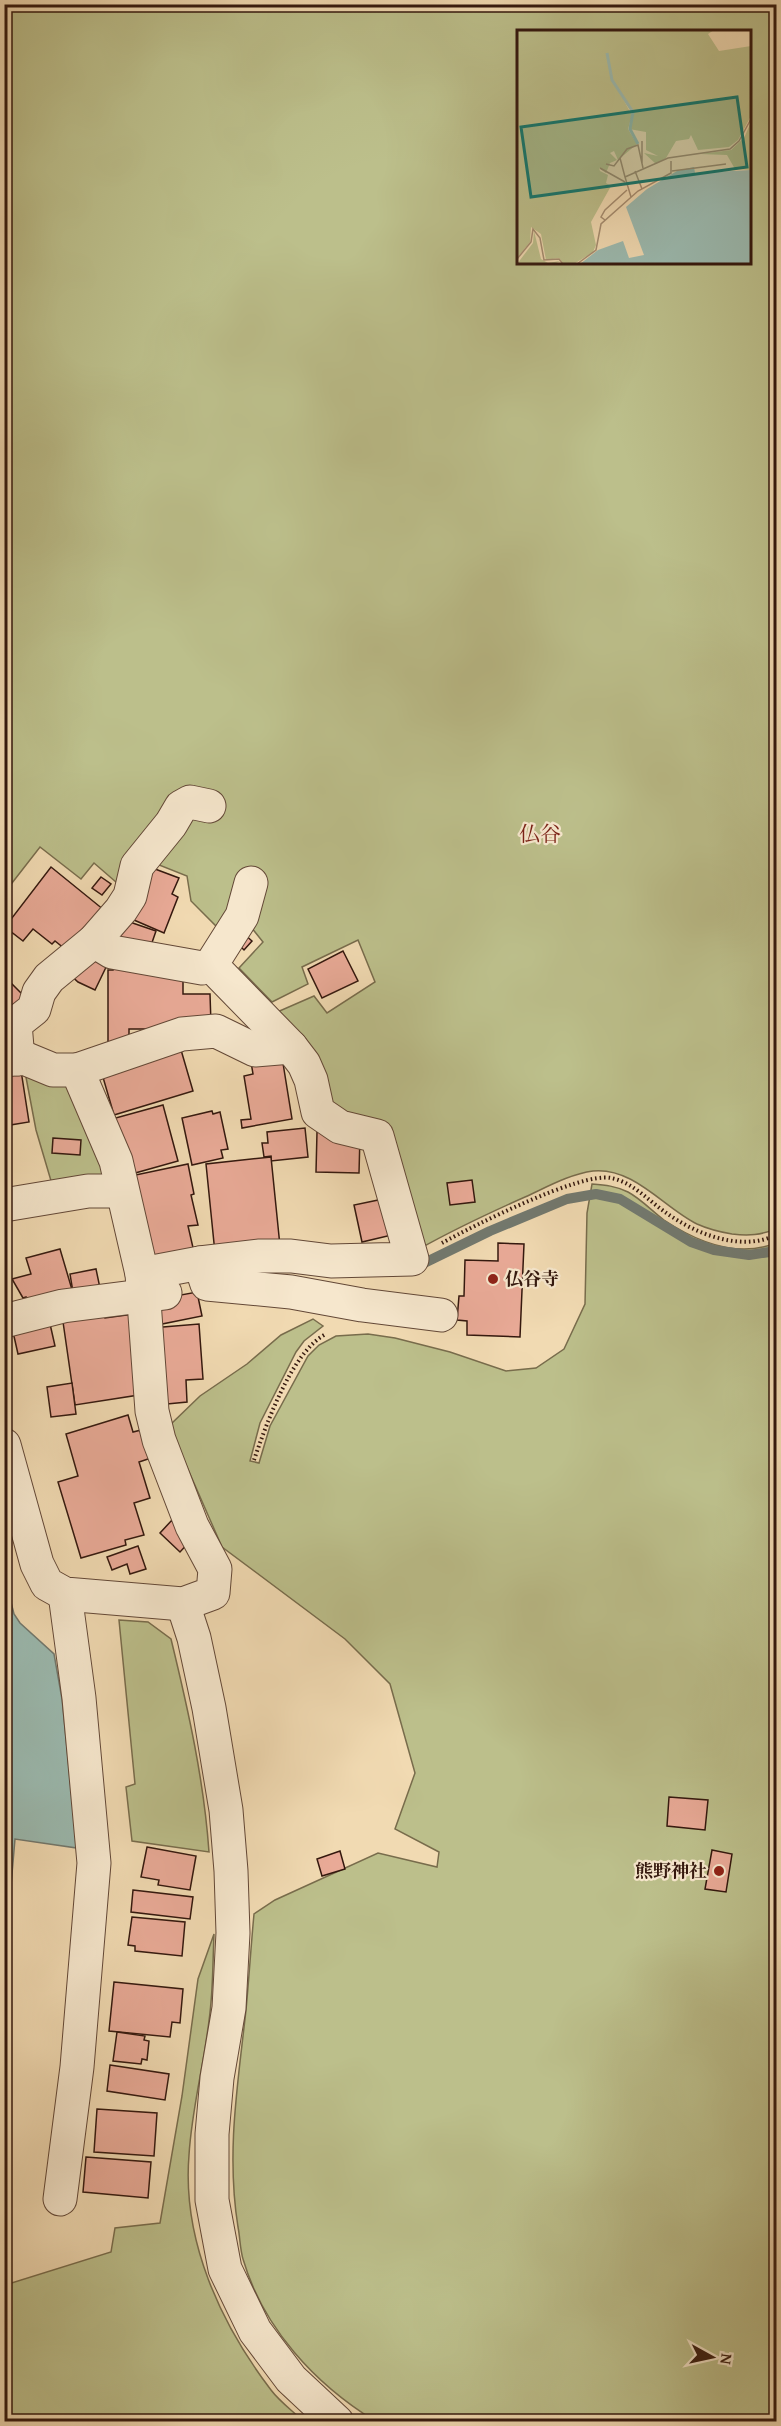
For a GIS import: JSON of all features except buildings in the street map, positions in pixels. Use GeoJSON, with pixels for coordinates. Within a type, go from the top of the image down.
{"type":"FeatureCollection","features":[{"type":"Feature","properties":{"kind":"street"},"geometry":{"type":"LineString","coordinates":[[209,806],[190,802],[181,807],[171,824],[137,866],[130,896],[121,910],[94,941],[49,978],[39,992],[34,1009],[15,1024],[11,1059],[24,1058],[53,1070],[76,1070],[182,1034],[216,1031],[255,1050],[291,1047]]}},
{"type":"Feature","properties":{"kind":"street"},"geometry":{"type":"LineString","coordinates":[[94,941],[112,952],[202,968],[212,964],[242,916],[251,883]]}},
{"type":"Feature","properties":{"kind":"street"},"geometry":{"type":"LineString","coordinates":[[4,1321],[143,1285],[204,1274],[260,1256],[291,1256],[331,1261],[412,1259],[377,1136],[340,1127],[318,1113],[304,1064],[291,1047],[212,964]]}},
{"type":"Feature","properties":{"kind":"street"},"geometry":{"type":"LineString","coordinates":[[4,1445],[37,1564],[47,1584],[65,1594],[183,1604],[213,1593],[215,1569],[192,1526],[159,1440],[152,1411],[143,1285],[116,1161],[76,1070]]}},
{"type":"Feature","properties":{"kind":"street"},"geometry":{"type":"LineString","coordinates":[[4,1205],[88,1191],[122,1191]]}},
{"type":"Feature","properties":{"kind":"street"},"geometry":{"type":"LineString","coordinates":[[204,1274],[362,1305],[441,1315]]}},
{"type":"Feature","properties":{"kind":"street"},"geometry":{"type":"LineString","coordinates":[[60,2199],[77,2067],[94,1863],[79,1698],[65,1594]]}},
{"type":"Feature","properties":{"kind":"street"},"geometry":{"type":"LineString","coordinates":[[183,1604],[194,1638],[209,1708],[225,1810],[231,1870],[233,1933],[229,2008],[217,2078],[212,2134],[212,2200],[225,2269],[255,2331],[291,2379],[337,2421]]}},
{"type":"Feature","properties":{"kind":"path"},"geometry":{"type":"LineString","coordinates":[[412,1259],[457,1235],[557,1190],[595,1178],[611,1178],[630,1186],[667,1214],[716,1238],[748,1242],[766,1240],[777,1235]]}},
{"type":"Feature","properties":{"kind":"path"},"geometry":{"type":"LineString","coordinates":[[254,1460],[266,1425],[304,1352],[317,1339],[336,1329]]}},
{"type":"Feature","properties":{"kind":"green space"},"geometry":{"type":"Polygon","coordinates":[[[5,5],[776,5],[776,1229],[760,1234],[744,1235],[710,1229],[685,1217],[648,1190],[622,1175],[608,1171],[593,1171],[550,1185],[419,1249],[414,1246],[382,1131],[343,1121],[323,1109],[314,1079],[304,1058],[268,1016],[314,996],[327,1013],[375,982],[358,940],[302,967],[308,984],[272,1002],[239,968],[263,942],[247,922],[257,881],[245,878],[234,914],[221,931],[191,901],[187,876],[149,861],[175,829],[184,813],[190,809],[211,814],[221,810],[211,798],[188,795],[175,801],[166,820],[132,862],[124,889],[94,863],[81,879],[40,847],[5,892],[5,5]]]}},
{"type":"Feature","properties":{"kind":"green space"},"geometry":{"type":"Polygon","coordinates":[[[25,1072],[62,1076],[112,1182],[54,1191],[36,1130],[25,1072]]]}},
{"type":"Feature","properties":{"kind":"green space"},"geometry":{"type":"Polygon","coordinates":[[[592,1184],[615,1187],[628,1192],[664,1220],[704,1241],[747,1249],[776,1243],[776,2421],[375,2421],[332,2390],[294,2352],[264,2308],[252,2284],[242,2255],[235,2199],[233,2145],[254,1914],[275,1900],[378,1853],[437,1867],[439,1852],[395,1829],[415,1773],[390,1684],[345,1639],[222,1547],[169,1426],[200,1396],[247,1364],[281,1335],[313,1319],[323,1326],[304,1341],[296,1352],[260,1423],[250,1461],[259,1463],[270,1426],[308,1356],[319,1345],[336,1336],[368,1334],[395,1338],[450,1352],[506,1371],[536,1368],[564,1349],[585,1304],[587,1213],[592,1184]]]}},
{"type":"Feature","properties":{"kind":"green space"},"geometry":{"type":"Polygon","coordinates":[[[119,1620],[148,1622],[171,1639],[199,1771],[209,1852],[132,1841],[126,1787],[135,1784],[119,1620]]]}},
{"type":"Feature","properties":{"kind":"green space"},"geometry":{"type":"Polygon","coordinates":[[[214,1934],[209,2021],[189,2155],[188,2187],[192,2218],[198,2249],[208,2279],[236,2337],[271,2390],[303,2421],[5,2421],[5,2285],[111,2252],[115,2228],[160,2223],[182,2096],[198,1979],[214,1934]]]}},
{"type":"Feature","properties":{"kind":"water"},"geometry":{"type":"Polygon","coordinates":[[[5,1579],[14,1614],[20,1623],[54,1654],[62,1699],[77,1848],[15,1839],[5,1955],[5,1579]]]}},
{"type":"Feature","properties":{"kind":"waterway"},"geometry":{"type":"LineString","coordinates":[[416,1267],[490,1231],[567,1199],[596,1194],[620,1199],[691,1242],[714,1250],[749,1255],[776,1251]]}},
{"type":"Feature","properties":{"kind":"place","name":"仏谷寺"},"geometry":{"type":"Point","coordinates":[493,1279]}},
{"type":"Feature","properties":{"kind":"place","name":"熊野神社"},"geometry":{"type":"Point","coordinates":[719,1871]}},
{"type":"Feature","properties":{"kind":"district","name":"仏谷"},"geometry":{"type":"Point","coordinates":[540,834]}}]}
